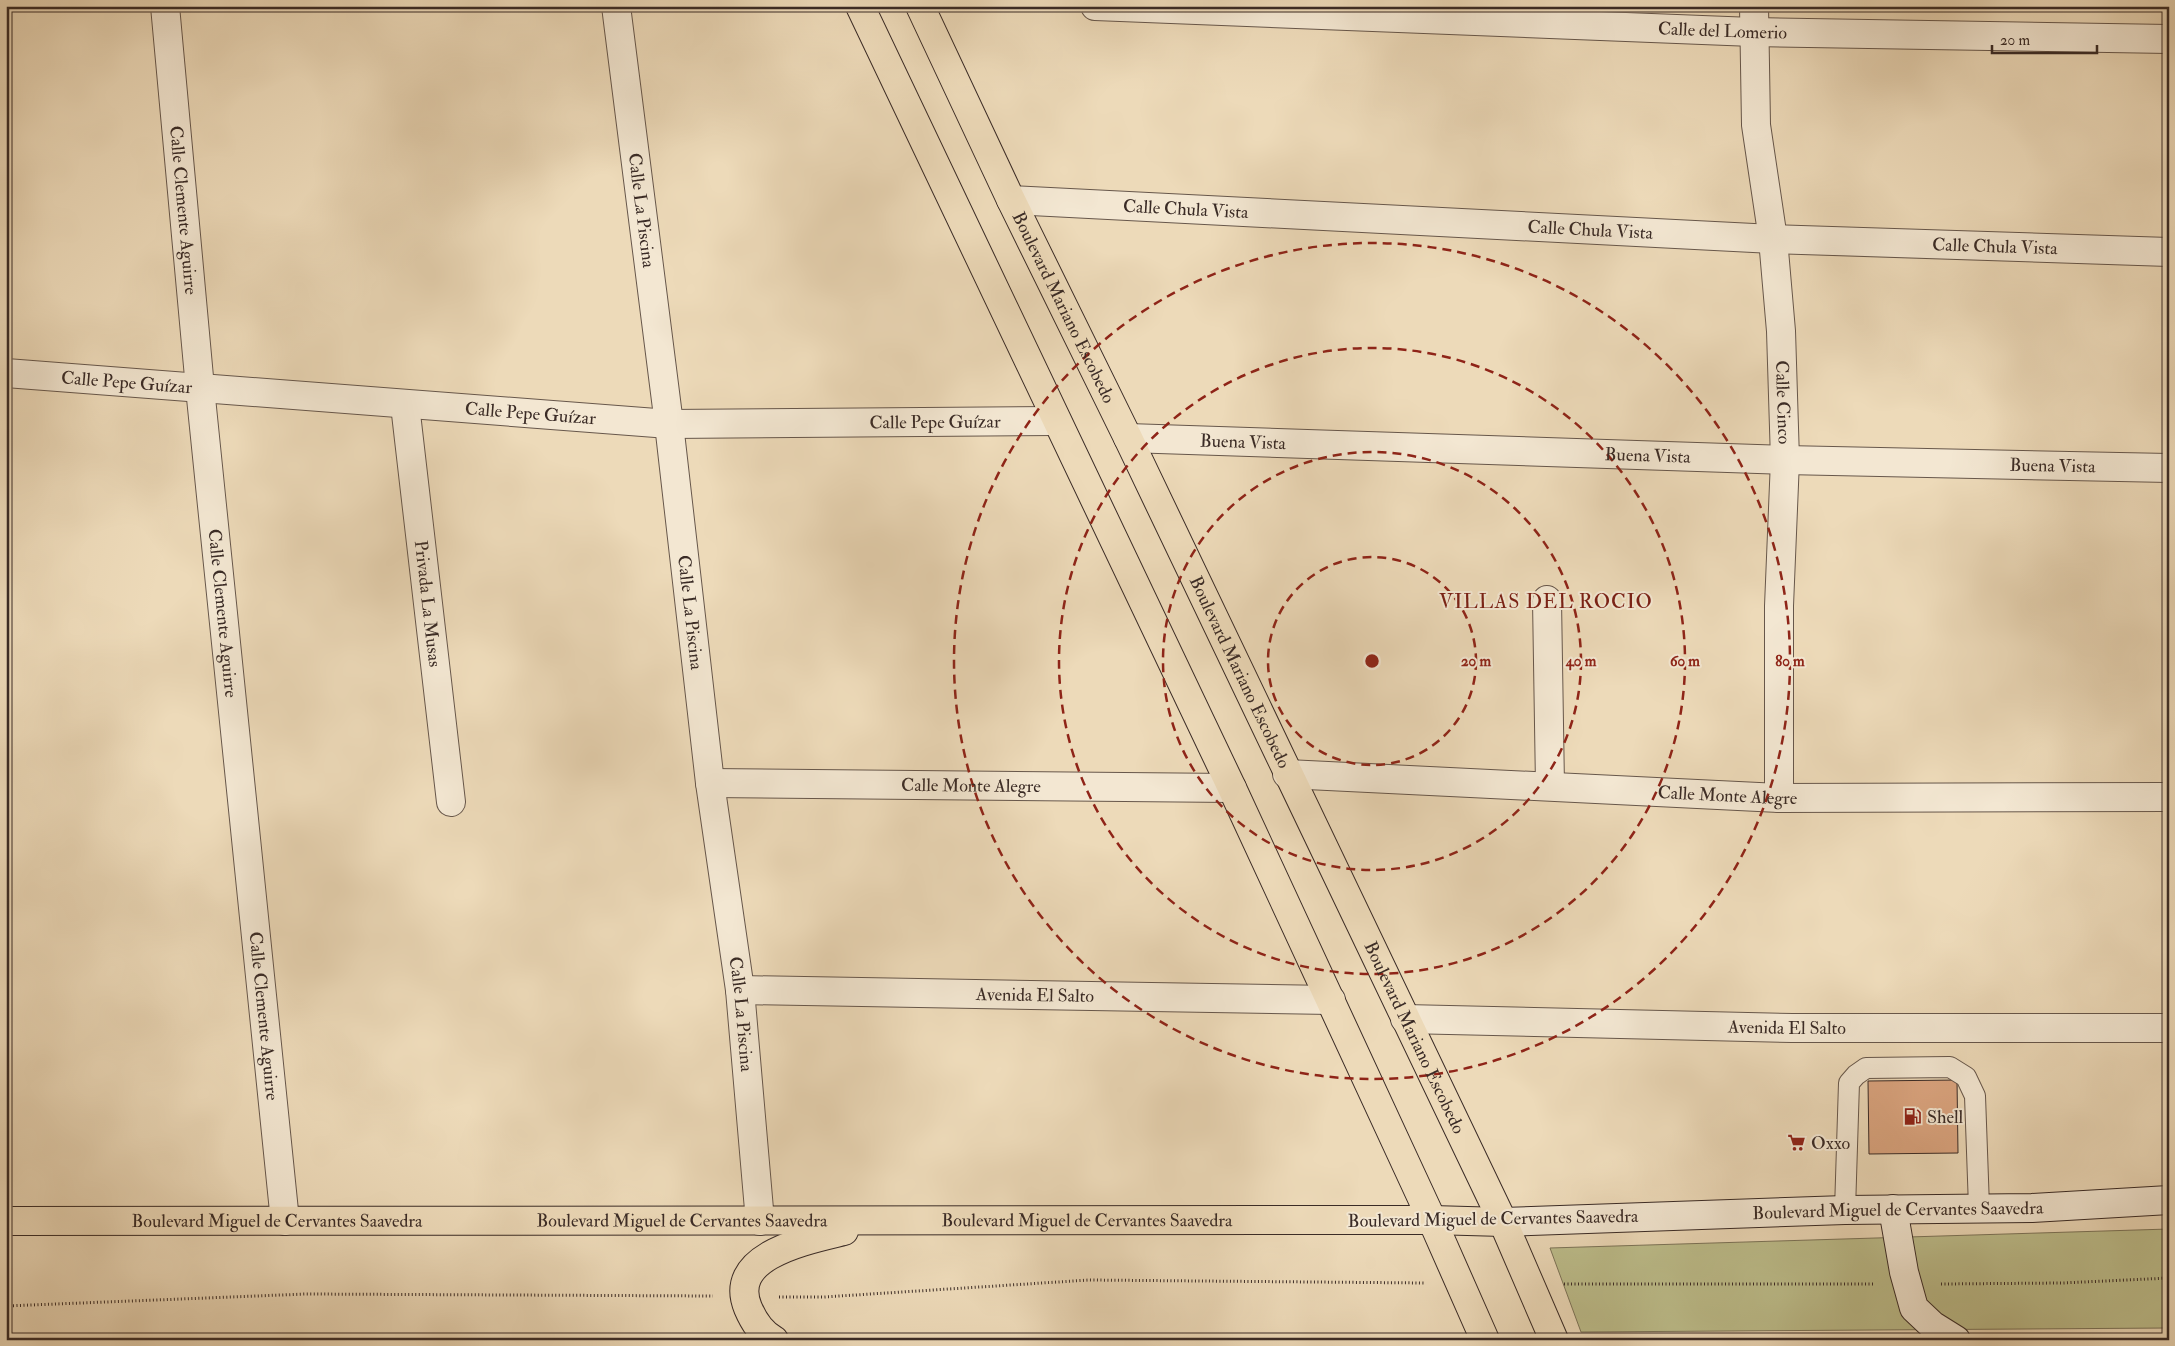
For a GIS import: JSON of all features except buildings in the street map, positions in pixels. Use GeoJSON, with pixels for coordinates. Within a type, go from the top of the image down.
{"type":"FeatureCollection","features":[{"type":"Feature","properties":{"kind":"main road"},"geometry":{"type":"LineString","coordinates":[[860,6],[1232,788],[1432,1220],[1485,1340]]}},
{"type":"Feature","properties":{"kind":"main road","name":"Boulevard Mariano Escobedo"},"geometry":{"type":"LineString","coordinates":[[920,6],[1011,200],[1128,438],[1503,1222],[1554,1340]]}},
{"type":"Feature","properties":{"kind":"main road","name":"Boulevard Miguel de Cervantes Saavedra"},"geometry":{"type":"LineString","coordinates":[[6,1221],[879,1222],[1432,1220],[1503,1222]]}},
{"type":"Feature","properties":{"kind":"main road"},"geometry":{"type":"LineString","coordinates":[[774,1340],[765,1335],[752,1317],[744,1297],[746,1279],[758,1263],[779,1249],[879,1222]]}},
{"type":"Feature","properties":{"kind":"street","name":"Calle Clemente Aguirre"},"geometry":{"type":"LineString","coordinates":[[165,6],[200,388],[285,1221]]}},
{"type":"Feature","properties":{"kind":"street","name":"Calle La Piscina"},"geometry":{"type":"LineString","coordinates":[[616,6],[669,424],[710,783],[740,990],[760,1221]]}},
{"type":"Feature","properties":{"kind":"street","name":"Calle del Lomerio"},"geometry":{"type":"LineString","coordinates":[[1094,6],[1753,19],[2169,39]]}},
{"type":"Feature","properties":{"kind":"street","name":"Calle Cinco"},"geometry":{"type":"LineString","coordinates":[[1753,19],[1756,125],[1773,239],[1781,331],[1785,460],[1779,606],[1779,798]]}},
{"type":"Feature","properties":{"kind":"street","name":"Calle Chula Vista"},"geometry":{"type":"LineString","coordinates":[[1011,200],[1773,239],[2169,252]]}},
{"type":"Feature","properties":{"kind":"street","name":"Calle Pepe Guízar"},"geometry":{"type":"LineString","coordinates":[[6,373],[405,406],[669,424],[1056,421]]}},
{"type":"Feature","properties":{"kind":"street","name":"Privada La Musas"},"geometry":{"type":"LineString","coordinates":[[405,406],[451,802]]}},
{"type":"Feature","properties":{"kind":"street","name":"Buena Vista"},"geometry":{"type":"LineString","coordinates":[[1128,438],[1785,460],[2169,468]]}},
{"type":"Feature","properties":{"kind":"street"},"geometry":{"type":"LineString","coordinates":[[1547,600],[1550,786]]}},
{"type":"Feature","properties":{"kind":"street","name":"Calle Monte Alegre"},"geometry":{"type":"LineString","coordinates":[[1288,774],[1779,798],[2169,797]]}},
{"type":"Feature","properties":{"kind":"street","name":"Calle Monte Alegre"},"geometry":{"type":"LineString","coordinates":[[710,783],[1232,788]]}},
{"type":"Feature","properties":{"kind":"street","name":"Avenida El Salto"},"geometry":{"type":"LineString","coordinates":[[740,990],[1331,1000]]}},
{"type":"Feature","properties":{"kind":"street","name":"Avenida El Salto"},"geometry":{"type":"LineString","coordinates":[[1405,1019],[1792,1028],[2169,1028]]}},
{"type":"Feature","properties":{"kind":"street","name":"Boulevard Miguel de Cervantes Saavedra"},"geometry":{"type":"LineString","coordinates":[[1503,1222],[1844,1210],[1979,1207],[2032,1208],[2169,1200]]}},
{"type":"Feature","properties":{"kind":"street"},"geometry":{"type":"LineString","coordinates":[[1893,1209],[1904,1272],[1914,1308],[1932,1325],[1956,1340]]}},
{"type":"Feature","properties":{"kind":"lane"},"geometry":{"type":"LineString","coordinates":[[1844,1210],[1849,1083],[1866,1068],[1950,1067],[1966,1077],[1972,1086],[1975,1096],[1979,1207]]}},
{"type":"Feature","properties":{"kind":"path"},"geometry":{"type":"LineString","coordinates":[[1530,1284],[2062,1283],[2169,1278]]}},
{"type":"Feature","properties":{"kind":"path"},"geometry":{"type":"LineString","coordinates":[[6,1306],[306,1294],[824,1297],[1089,1280],[1460,1283]]}},
{"type":"Feature","properties":{"kind":"green space"},"geometry":{"type":"Polygon","coordinates":[[[2169,1229],[2169,1328],[1581,1332],[1550,1248],[2169,1229]]]}},
{"type":"Feature","properties":{"kind":"place","name":"Shell"},"geometry":{"type":"Point","coordinates":[1913,1117]}},
{"type":"Feature","properties":{"kind":"place","name":"Oxxo"},"geometry":{"type":"Point","coordinates":[1797,1143]}},
{"type":"Feature","properties":{"kind":"district","name":"VILLAS DEL ROCIO"},"geometry":{"type":"Point","coordinates":[1546,601]}}]}
